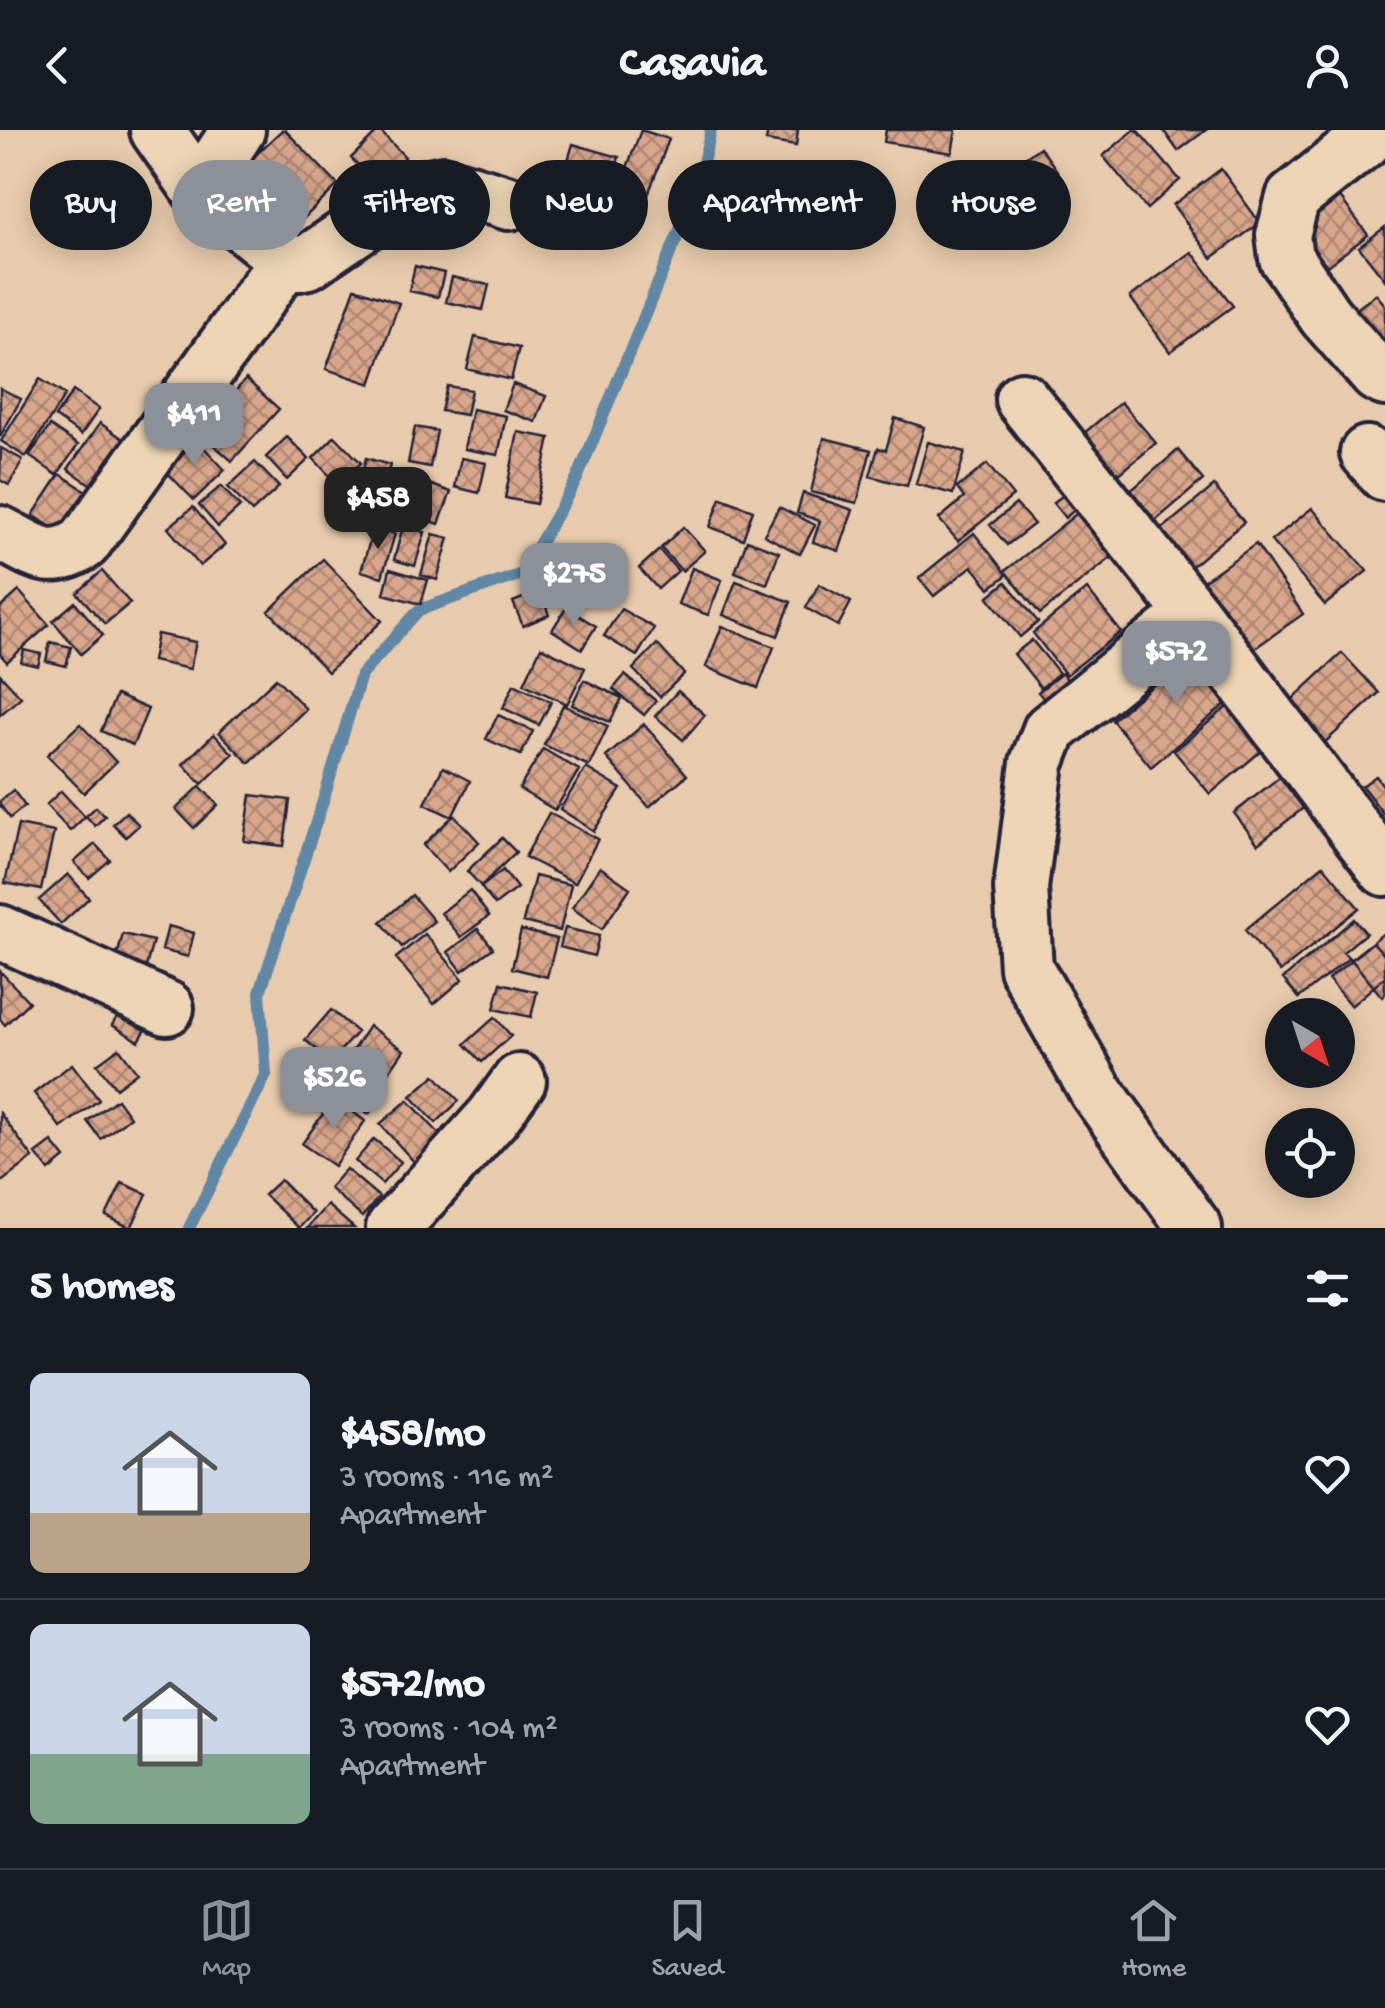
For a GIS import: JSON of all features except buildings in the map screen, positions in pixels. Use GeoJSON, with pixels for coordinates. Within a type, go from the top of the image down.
{"type":"FeatureCollection","features":[{"type":"Feature","properties":{"kind":"street"},"geometry":{"type":"LineString","coordinates":[[157,130],[178,160]]}},
{"type":"Feature","properties":{"kind":"street"},"geometry":{"type":"LineString","coordinates":[[218,160],[238,130]]}},
{"type":"Feature","properties":{"kind":"street"},"geometry":{"type":"LineString","coordinates":[[1378,130],[1293,198],[1283,234],[1286,258],[1325,316],[1376,375],[1385,380]]}},
{"type":"Feature","properties":{"kind":"street"},"geometry":{"type":"LineString","coordinates":[[274,250],[286,260],[308,262],[416,189],[442,183],[509,204]]}},
{"type":"Feature","properties":{"kind":"street"},"geometry":{"type":"LineString","coordinates":[[0,533],[52,557],[68,554],[84,543],[286,260]]}},
{"type":"Feature","properties":{"kind":"street"},"geometry":{"type":"LineString","coordinates":[[1022,399],[1193,614],[1385,869]]}},
{"type":"Feature","properties":{"kind":"street"},"geometry":{"type":"LineString","coordinates":[[1193,614],[1050,730],[1036,763],[1022,888],[1026,968],[1096,1091],[1196,1228]]}},
{"type":"Feature","properties":{"kind":"street"},"geometry":{"type":"LineString","coordinates":[[0,932],[167,1008]]}},
{"type":"Feature","properties":{"kind":"street"},"geometry":{"type":"LineString","coordinates":[[393,1228],[492,1117],[519,1080]]}},
{"type":"Feature","properties":{"kind":"waterway"},"geometry":{"type":"LineString","coordinates":[[189,1228],[266,1075],[260,992],[361,675],[419,610],[522,574],[577,479],[696,191],[711,130]]}}]}
